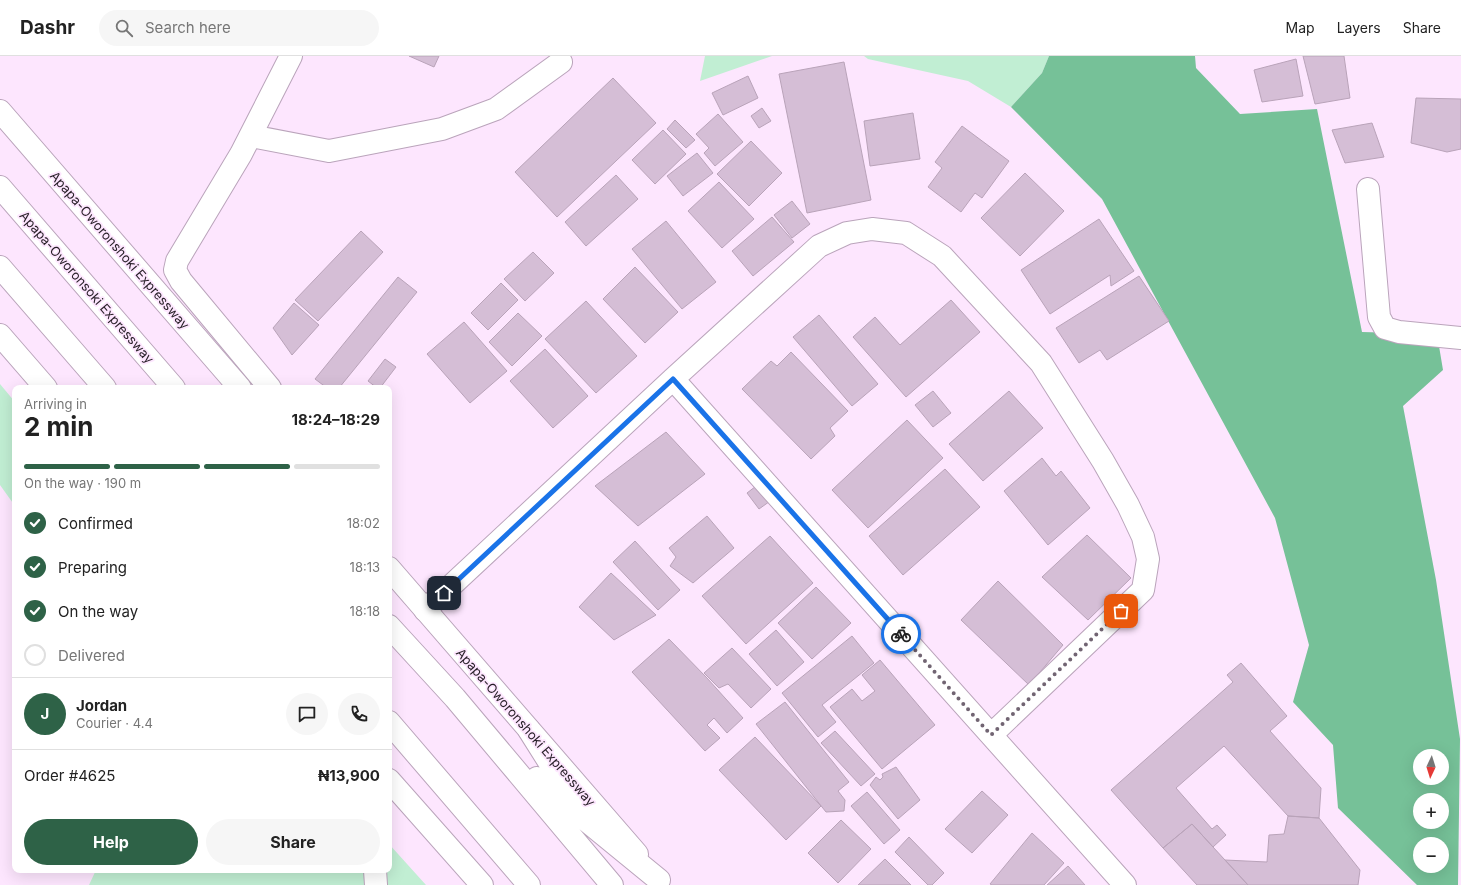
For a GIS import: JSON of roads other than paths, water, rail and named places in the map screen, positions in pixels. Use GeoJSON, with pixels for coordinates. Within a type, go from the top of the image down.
{"type":"FeatureCollection","features":[{"type":"Feature","properties":{"kind":"main road"},"geometry":{"type":"LineString","coordinates":[[268,385],[181,281],[175,270],[177,261],[242,154],[291,56]]}},
{"type":"Feature","properties":{"kind":"main road"},"geometry":{"type":"LineString","coordinates":[[251,136],[329,151],[442,129],[496,109],[561,62]]}},
{"type":"Feature","properties":{"kind":"main road","name":"Apapa-Oworonshoki Expressway"},"geometry":{"type":"LineString","coordinates":[[0,111],[237,385]]}},
{"type":"Feature","properties":{"kind":"main road","name":"Apapa-Oworonsoki Expressway"},"geometry":{"type":"LineString","coordinates":[[0,187],[171,385]]}},
{"type":"Feature","properties":{"kind":"main road"},"geometry":{"type":"LineString","coordinates":[[1368,189],[1379,317],[1385,328],[1399,332],[1461,338]]}},
{"type":"Feature","properties":{"kind":"main road"},"geometry":{"type":"LineString","coordinates":[[425,610],[673,379],[819,246],[847,233],[872,229],[906,233],[942,256],[1041,363],[1103,461],[1128,505],[1143,538],[1148,558],[1143,590],[991,735]]}},
{"type":"Feature","properties":{"kind":"main road"},"geometry":{"type":"LineString","coordinates":[[0,267],[102,385]]}},
{"type":"Feature","properties":{"kind":"main road"},"geometry":{"type":"LineString","coordinates":[[0,335],[43,385]]}},
{"type":"Feature","properties":{"kind":"main road"},"geometry":{"type":"LineString","coordinates":[[673,379],[1125,885]]}},
{"type":"Feature","properties":{"kind":"main road","name":"Apapa-Oworonshoki Expressway"},"geometry":{"type":"LineString","coordinates":[[392,572],[661,882]]}},
{"type":"Feature","properties":{"kind":"main road"},"geometry":{"type":"LineString","coordinates":[[392,629],[455,698],[612,885]]}},
{"type":"Feature","properties":{"kind":"main road"},"geometry":{"type":"LineString","coordinates":[[455,698],[555,795],[661,882]]}},
{"type":"Feature","properties":{"kind":"main road"},"geometry":{"type":"LineString","coordinates":[[392,725],[529,885]]}},
{"type":"Feature","properties":{"kind":"main road"},"geometry":{"type":"LineString","coordinates":[[529,730],[585,819],[620,885]]}},
{"type":"Feature","properties":{"kind":"main road"},"geometry":{"type":"LineString","coordinates":[[392,783],[482,885]]}},
{"type":"Feature","properties":{"kind":"main road"},"geometry":{"type":"LineString","coordinates":[[375,873],[376,885]]}}]}
